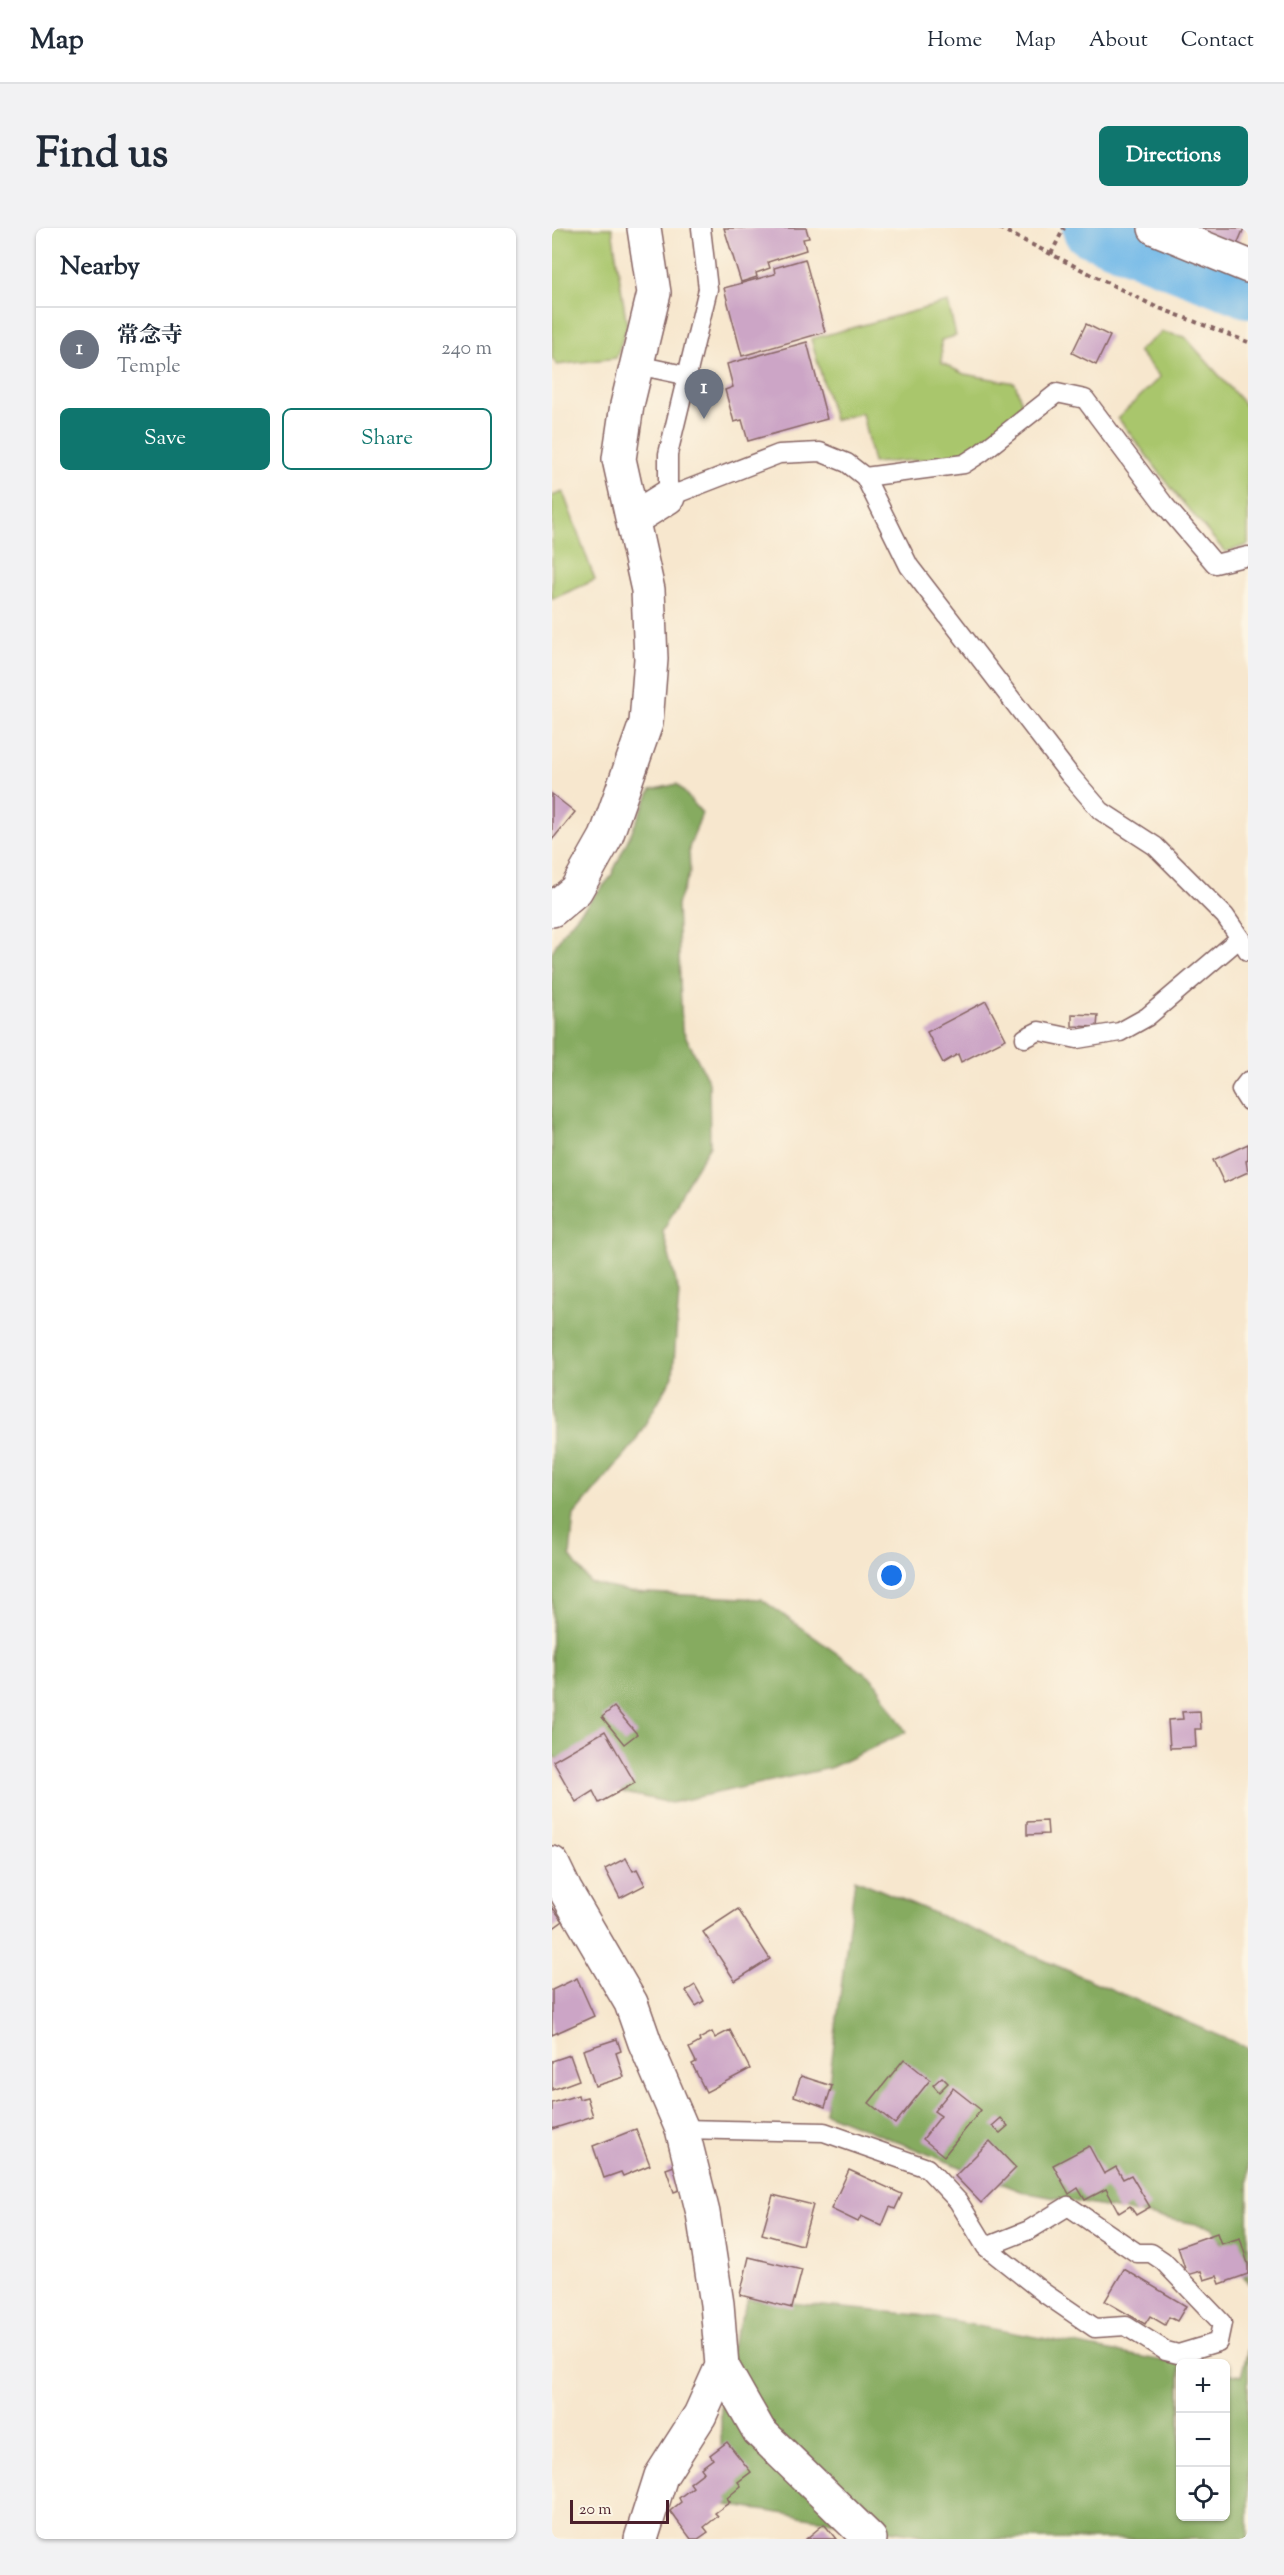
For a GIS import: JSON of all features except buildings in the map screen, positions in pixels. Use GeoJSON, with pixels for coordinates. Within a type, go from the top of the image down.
{"type":"FeatureCollection","features":[{"type":"Feature","properties":{"kind":"street"},"geometry":{"type":"LineString","coordinates":[[552,910],[576,890],[606,837],[646,723],[651,658],[648,590],[619,459],[627,405],[654,293],[644,228]]}},
{"type":"Feature","properties":{"kind":"street"},"geometry":{"type":"LineString","coordinates":[[1155,228],[1248,266]]}},
{"type":"Feature","properties":{"kind":"street"},"geometry":{"type":"LineString","coordinates":[[633,519],[669,497]]}},
{"type":"Feature","properties":{"kind":"street"},"geometry":{"type":"LineString","coordinates":[[552,1863],[565,1890],[631,2003],[645,2043],[682,2129],[703,2213],[717,2304],[722,2366],[759,2431],[870,2539]]}},
{"type":"Feature","properties":{"kind":"street"},"geometry":{"type":"LineString","coordinates":[[646,2536],[662,2476],[700,2415],[722,2366]]}},
{"type":"Feature","properties":{"kind":"lane"},"geometry":{"type":"LineString","coordinates":[[701,228],[708,289],[689,376],[668,454],[669,497],[779,454],[820,452],[848,463],[865,477],[909,566],[1069,774],[1101,811],[1155,846],[1225,916],[1244,944],[1147,1017],[1120,1032],[1077,1039],[1039,1031],[1024,1038]]}},
{"type":"Feature","properties":{"kind":"lane"},"geometry":{"type":"LineString","coordinates":[[637,365],[689,376]]}},
{"type":"Feature","properties":{"kind":"lane"},"geometry":{"type":"LineString","coordinates":[[865,477],[964,464],[1057,393],[1085,399],[1162,502],[1215,564],[1248,556]]}},
{"type":"Feature","properties":{"kind":"lane"},"geometry":{"type":"LineString","coordinates":[[1248,1081],[1243,1084],[1241,1090],[1248,1101]]}},
{"type":"Feature","properties":{"kind":"lane"},"geometry":{"type":"LineString","coordinates":[[682,2129],[824,2132],[927,2168],[958,2201],[986,2247],[1044,2293],[1095,2328],[1126,2326],[1166,2351],[1178,2354],[1218,2342],[1222,2323],[1163,2261],[1151,2253],[1137,2253],[1068,2206],[1029,2230],[986,2247]]}},
{"type":"Feature","properties":{"kind":"path"},"geometry":{"type":"LineString","coordinates":[[999,228],[1154,306],[1248,342]]}},
{"type":"Feature","properties":{"kind":"path"},"geometry":{"type":"LineString","coordinates":[[1051,254],[1065,228]]}},
{"type":"Feature","properties":{"kind":"green space"},"geometry":{"type":"Polygon","coordinates":[[[552,228],[612,228],[627,326],[616,358],[557,365],[552,358],[552,228]]]}},
{"type":"Feature","properties":{"kind":"green space"},"geometry":{"type":"Polygon","coordinates":[[[948,302],[956,336],[941,340],[942,363],[964,374],[1015,383],[1024,410],[977,449],[946,458],[873,463],[862,413],[834,420],[811,339],[948,302]]]}},
{"type":"Feature","properties":{"kind":"green space"},"geometry":{"type":"Polygon","coordinates":[[[1162,332],[1185,337],[1248,408],[1248,545],[1225,552],[1179,498],[1118,418],[1160,377],[1138,351],[1162,332]]]}},
{"type":"Feature","properties":{"kind":"green space"},"geometry":{"type":"Polygon","coordinates":[[[563,492],[595,580],[552,599],[552,496],[563,492]]]}},
{"type":"Feature","properties":{"kind":"green space"},"geometry":{"type":"Polygon","coordinates":[[[677,784],[702,813],[689,848],[690,873],[677,904],[682,1029],[709,1082],[710,1145],[684,1188],[663,1232],[679,1293],[673,1376],[633,1445],[574,1515],[570,1556],[590,1583],[630,1592],[761,1599],[874,1680],[906,1732],[830,1768],[671,1803],[625,1793],[552,1756],[552,952],[564,931],[610,878],[651,790],[677,784]]]}},
{"type":"Feature","properties":{"kind":"green space"},"geometry":{"type":"Polygon","coordinates":[[[855,1879],[1248,2048],[1248,2283],[1212,2227],[1023,2192],[825,2113],[855,1879]]]}},
{"type":"Feature","properties":{"kind":"green space"},"geometry":{"type":"Polygon","coordinates":[[[748,2299],[919,2315],[1176,2363],[1176,2521],[1230,2521],[1230,2374],[1241,2376],[1248,2349],[1248,2539],[929,2539],[916,2534],[721,2504],[721,2375],[748,2299]]]}},
{"type":"Feature","properties":{"kind":"waterway"},"geometry":{"type":"LineString","coordinates":[[1091,228],[1248,289]]}},
{"type":"Feature","properties":{"kind":"place","name":"常念寺"},"geometry":{"type":"Point","coordinates":[704,419]}}]}
